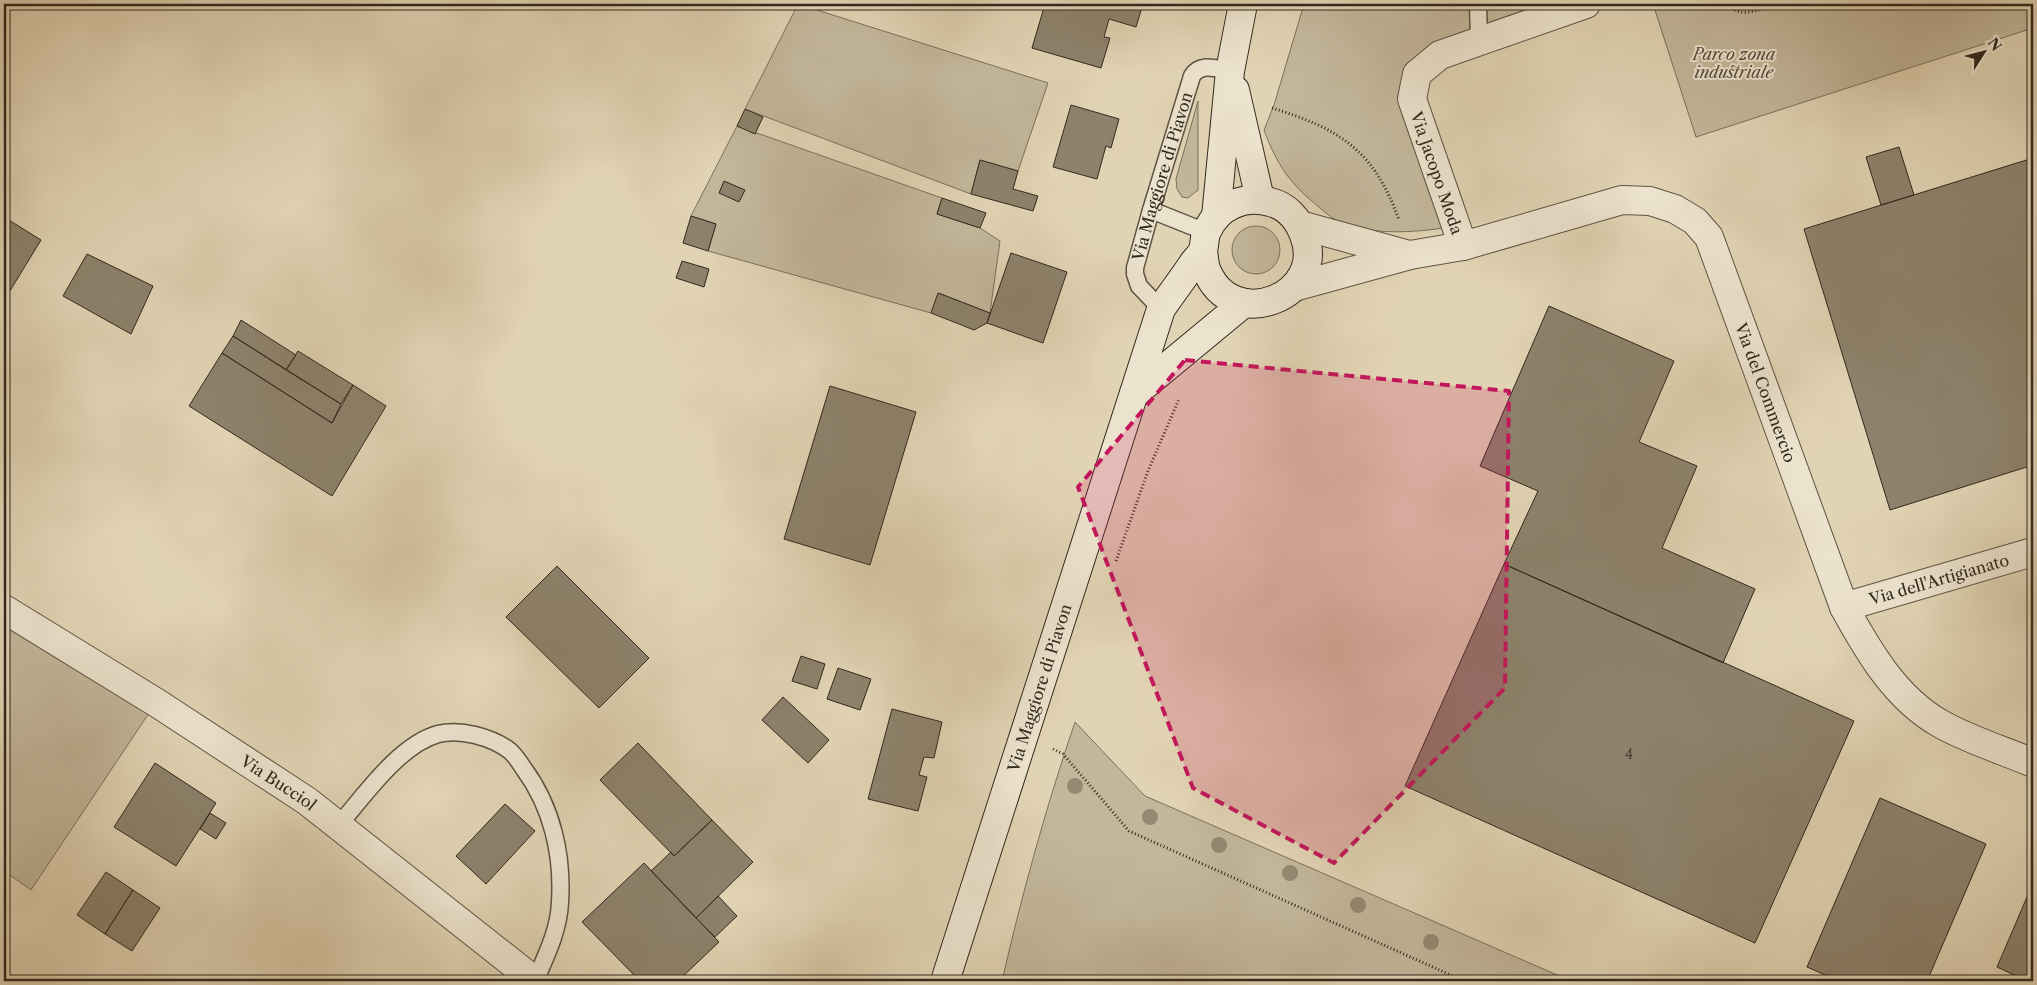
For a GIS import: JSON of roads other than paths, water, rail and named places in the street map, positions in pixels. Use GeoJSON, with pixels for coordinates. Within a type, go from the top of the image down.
{"type":"FeatureCollection","features":[{"type":"Feature","properties":{"kind":"street"},"geometry":{"type":"LineString","coordinates":[[1230,71],[1260,199],[1276,204],[1290,212],[1300,225],[1306,240],[1307,257],[1303,273],[1294,287],[1284,296],[1271,302],[1258,304],[1244,303],[1227,296],[1214,284],[1205,268],[1230,71],[1243,4]]}},
{"type":"Feature","properties":{"kind":"street","name":"Via Jacopo Moda"},"geometry":{"type":"LineString","coordinates":[[1463,246],[1412,99],[1417,74],[1440,55],[1586,4]]}},
{"type":"Feature","properties":{"kind":"street","name":"Via Maggiore di Piavon"},"geometry":{"type":"LineString","coordinates":[[945,981],[1161,308],[1208,233],[1228,206],[1244,200],[1260,199]]}},
{"type":"Feature","properties":{"kind":"street","name":"Via del Commercio"},"geometry":{"type":"LineString","coordinates":[[1294,287],[1410,255],[1463,246],[1622,200],[1650,201],[1674,209],[1695,222],[1709,237],[1844,607],[1875,660],[1899,689],[1925,714],[1942,725],[2033,763]]}},
{"type":"Feature","properties":{"kind":"street","name":"Via del Commercio"},"geometry":{"type":"LineString","coordinates":[[1300,225],[1410,255]]}},
{"type":"Feature","properties":{"kind":"street"},"geometry":{"type":"LineString","coordinates":[[1134,394],[1244,303]]}},
{"type":"Feature","properties":{"kind":"street","name":"Via dell'Artigianato"},"geometry":{"type":"LineString","coordinates":[[1844,607],[2033,552]]}},
{"type":"Feature","properties":{"kind":"street","name":"Via Bucciol"},"geometry":{"type":"LineString","coordinates":[[4,609],[157,703],[307,801],[535,981]]}},
{"type":"Feature","properties":{"kind":"lane"},"geometry":{"type":"LineString","coordinates":[[1478,4],[1480,41]]}},
{"type":"Feature","properties":{"kind":"lane","name":"Via Maggiore di Piavon"},"geometry":{"type":"LineString","coordinates":[[1161,308],[1138,286],[1135,274],[1151,210],[1192,76],[1198,69],[1203,67],[1230,71]]}},
{"type":"Feature","properties":{"kind":"lane"},"geometry":{"type":"LineString","coordinates":[[1151,210],[1208,233]]}},
{"type":"Feature","properties":{"kind":"lane"},"geometry":{"type":"LineString","coordinates":[[338,826],[405,751],[438,734],[462,732],[486,738],[511,751],[532,780],[544,802],[555,836],[560,866],[560,903],[553,942],[535,981]]}},
{"type":"Feature","properties":{"kind":"park label","name":"Parco zona industriale"},"geometry":{"type":"Point","coordinates":[1734,63]}}]}
